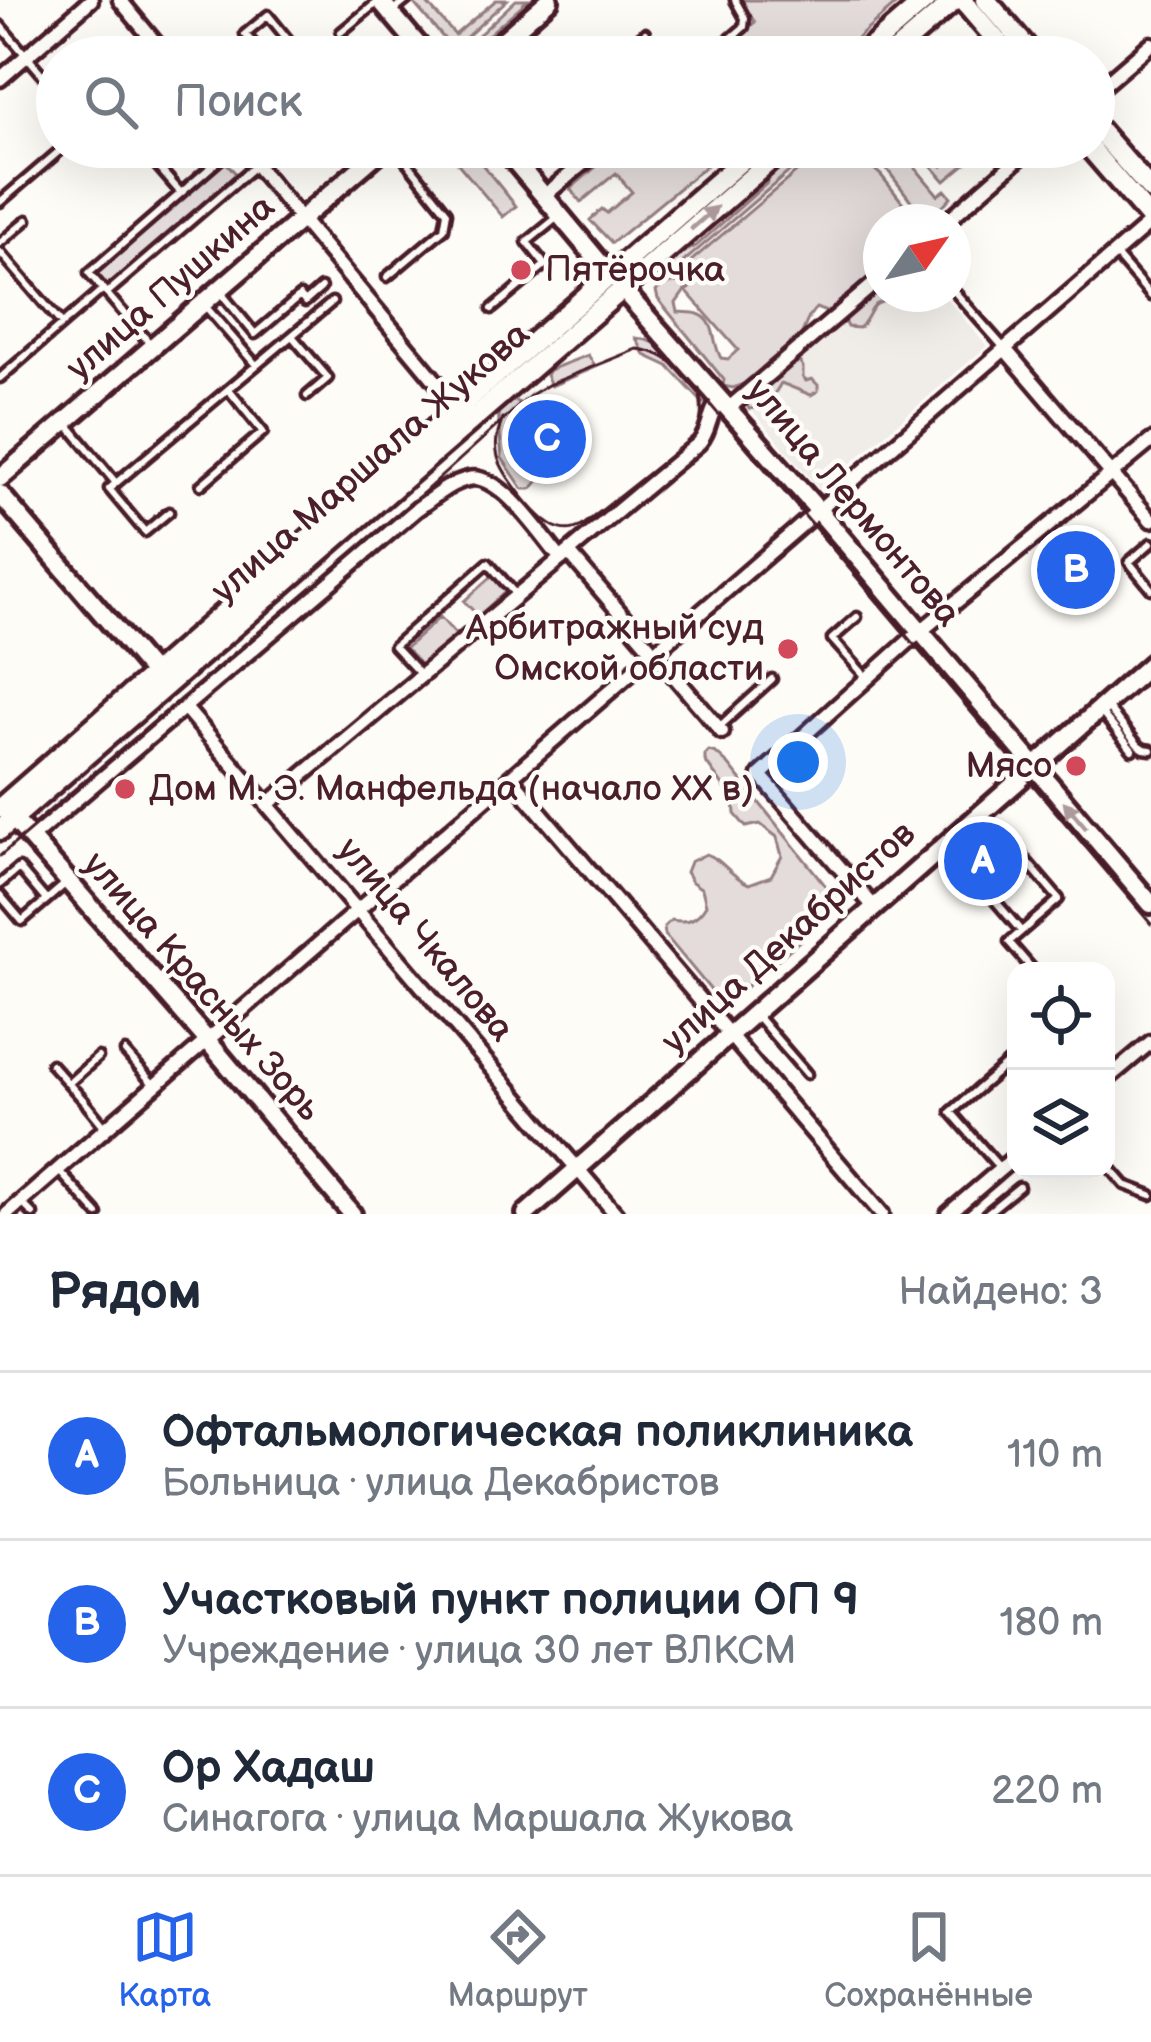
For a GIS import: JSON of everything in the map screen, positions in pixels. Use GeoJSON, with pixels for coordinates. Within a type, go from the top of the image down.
{"type":"FeatureCollection","features":[{"type":"Feature","properties":{"kind":"main road"},"geometry":{"type":"LineString","coordinates":[[884,36],[926,0]]}},
{"type":"Feature","properties":{"kind":"main road"},"geometry":{"type":"LineString","coordinates":[[915,36],[959,0],[992,36]]}},
{"type":"Feature","properties":{"kind":"main road"},"geometry":{"type":"LineString","coordinates":[[986,0],[1017,36]]}},
{"type":"Feature","properties":{"kind":"main road"},"geometry":{"type":"LineString","coordinates":[[1115,149],[1151,190]]}},
{"type":"Feature","properties":{"kind":"main road","name":"улица Маршала Жукова"},"geometry":{"type":"LineString","coordinates":[[616,282],[735,168]]}},
{"type":"Feature","properties":{"kind":"main road","name":"улица Маршала Жукова"},"geometry":{"type":"LineString","coordinates":[[3,813],[616,282],[760,168]]}},
{"type":"Feature","properties":{"kind":"main road"},"geometry":{"type":"LineString","coordinates":[[1107,168],[1151,220]]}},
{"type":"Feature","properties":{"kind":"main road","name":"улица Маршала Жукова"},"geometry":{"type":"LineString","coordinates":[[159,679],[397,485],[463,415]]}},
{"type":"Feature","properties":{"kind":"street"},"geometry":{"type":"LineString","coordinates":[[50,36],[91,0]]}},
{"type":"Feature","properties":{"kind":"street"},"geometry":{"type":"LineString","coordinates":[[121,0],[150,36]]}},
{"type":"Feature","properties":{"kind":"street"},"geometry":{"type":"LineString","coordinates":[[508,36],[548,0]]}},
{"type":"Feature","properties":{"kind":"street"},"geometry":{"type":"LineString","coordinates":[[386,6],[411,36]]}},
{"type":"Feature","properties":{"kind":"street"},"geometry":{"type":"LineString","coordinates":[[1115,75],[1151,44]]}},
{"type":"Feature","properties":{"kind":"street"},"geometry":{"type":"LineString","coordinates":[[0,79],[36,48]]}},
{"type":"Feature","properties":{"kind":"street"},"geometry":{"type":"LineString","coordinates":[[258,168],[463,415]]}},
{"type":"Feature","properties":{"kind":"street","name":"улица Пушкина"},"geometry":{"type":"LineString","coordinates":[[0,478],[361,168]]}},
{"type":"Feature","properties":{"kind":"street","name":"улица Лермонтова"},"geometry":{"type":"LineString","coordinates":[[521,168],[1151,904]]}},
{"type":"Feature","properties":{"kind":"street"},"geometry":{"type":"LineString","coordinates":[[544,196],[578,168]]}},
{"type":"Feature","properties":{"kind":"street"},"geometry":{"type":"LineString","coordinates":[[967,204],[1008,168]]}},
{"type":"Feature","properties":{"kind":"street"},"geometry":{"type":"LineString","coordinates":[[7,1214],[1151,220]]}},
{"type":"Feature","properties":{"kind":"street"},"geometry":{"type":"LineString","coordinates":[[268,804],[699,443],[713,408],[725,404],[863,293]]}},
{"type":"Feature","properties":{"kind":"street"},"geometry":{"type":"LineString","coordinates":[[1005,350],[1151,520]]}},
{"type":"Feature","properties":{"kind":"street"},"geometry":{"type":"LineString","coordinates":[[874,907],[760,775],[914,635],[1151,441]]}},
{"type":"Feature","properties":{"kind":"street","name":"улица Маршала Жукова"},"geometry":{"type":"LineString","coordinates":[[30,838],[417,509],[458,483],[485,479],[504,491],[565,556]]}},
{"type":"Feature","properties":{"kind":"street"},"geometry":{"type":"LineString","coordinates":[[397,485],[417,509]]}},
{"type":"Feature","properties":{"kind":"street"},"geometry":{"type":"LineString","coordinates":[[0,494],[159,679]]}},
{"type":"Feature","properties":{"kind":"street"},"geometry":{"type":"LineString","coordinates":[[565,556],[721,729]]}},
{"type":"Feature","properties":{"kind":"street","name":"улица Декабристов"},"geometry":{"type":"LineString","coordinates":[[526,1214],[1151,664]]}},
{"type":"Feature","properties":{"kind":"street","name":"улица Чкалова"},"geometry":{"type":"LineString","coordinates":[[184,708],[616,1214]]}},
{"type":"Feature","properties":{"kind":"street"},"geometry":{"type":"LineString","coordinates":[[511,778],[882,1214]]}},
{"type":"Feature","properties":{"kind":"street","name":"улица Красных Зорь"},"geometry":{"type":"LineString","coordinates":[[3,813],[207,1040],[352,1214]]}},
{"type":"Feature","properties":{"kind":"street"},"geometry":{"type":"LineString","coordinates":[[1115,1072],[1151,1042]]}},
{"type":"Feature","properties":{"kind":"street"},"geometry":{"type":"LineString","coordinates":[[948,1214],[1007,1164]]}},
{"type":"Feature","properties":{"kind":"lane"},"geometry":{"type":"LineString","coordinates":[[341,32],[386,6],[407,0]]}},
{"type":"Feature","properties":{"kind":"lane"},"geometry":{"type":"LineString","coordinates":[[734,36],[744,27],[742,9],[735,0]]}},
{"type":"Feature","properties":{"kind":"lane"},"geometry":{"type":"LineString","coordinates":[[247,36],[268,15],[285,36]]}},
{"type":"Feature","properties":{"kind":"lane"},"geometry":{"type":"LineString","coordinates":[[0,25],[36,67]]}},
{"type":"Feature","properties":{"kind":"lane"},"geometry":{"type":"LineString","coordinates":[[641,36],[645,33]]}},
{"type":"Feature","properties":{"kind":"lane"},"geometry":{"type":"LineString","coordinates":[[0,202],[40,168]]}},
{"type":"Feature","properties":{"kind":"lane"},"geometry":{"type":"LineString","coordinates":[[159,168],[181,193]]}},
{"type":"Feature","properties":{"kind":"lane"},"geometry":{"type":"LineString","coordinates":[[153,348],[88,273],[212,168]]}},
{"type":"Feature","properties":{"kind":"lane"},"geometry":{"type":"LineString","coordinates":[[0,378],[250,168]]}},
{"type":"Feature","properties":{"kind":"lane"},"geometry":{"type":"LineString","coordinates":[[387,277],[444,229],[447,212],[412,168]]}},
{"type":"Feature","properties":{"kind":"lane"},"geometry":{"type":"LineString","coordinates":[[492,309],[545,265],[527,242],[559,215]]}},
{"type":"Feature","properties":{"kind":"lane"},"geometry":{"type":"LineString","coordinates":[[26,220],[0,248],[62,324]]}},
{"type":"Feature","properties":{"kind":"lane"},"geometry":{"type":"LineString","coordinates":[[1115,254],[1151,296]]}},
{"type":"Feature","properties":{"kind":"lane"},"geometry":{"type":"LineString","coordinates":[[220,291],[255,334],[300,296],[304,302],[321,288]]}},
{"type":"Feature","properties":{"kind":"lane"},"geometry":{"type":"LineString","coordinates":[[169,512],[145,532],[109,489],[332,302]]}},
{"type":"Feature","properties":{"kind":"lane"},"geometry":{"type":"LineString","coordinates":[[204,305],[256,365]]}},
{"type":"Feature","properties":{"kind":"lane"},"geometry":{"type":"LineString","coordinates":[[971,311],[1005,350]]}},
{"type":"Feature","properties":{"kind":"lane"},"geometry":{"type":"LineString","coordinates":[[292,336],[328,379],[307,396]]}},
{"type":"Feature","properties":{"kind":"lane"},"geometry":{"type":"LineString","coordinates":[[201,484],[263,432],[228,389]]}},
{"type":"Feature","properties":{"kind":"lane"},"geometry":{"type":"LineString","coordinates":[[66,423],[116,482]]}},
{"type":"Feature","properties":{"kind":"lane"},"geometry":{"type":"LineString","coordinates":[[1151,543],[1129,562],[1151,589]]}},
{"type":"Feature","properties":{"kind":"lane"},"geometry":{"type":"LineString","coordinates":[[420,675],[394,646],[488,563],[517,596]]}},
{"type":"Feature","properties":{"kind":"lane"},"geometry":{"type":"LineString","coordinates":[[857,617],[832,639],[867,678]]}},
{"type":"Feature","properties":{"kind":"lane"},"geometry":{"type":"LineString","coordinates":[[721,729],[772,680]]}},
{"type":"Feature","properties":{"kind":"lane"},"geometry":{"type":"LineString","coordinates":[[1102,707],[1132,750]]}},
{"type":"Feature","properties":{"kind":"lane"},"geometry":{"type":"LineString","coordinates":[[1102,707],[1138,745],[1151,750]]}},
{"type":"Feature","properties":{"kind":"lane"},"geometry":{"type":"LineString","coordinates":[[1022,932],[986,890],[1023,857],[1059,899],[1022,932],[1009,942],[1026,962]]}},
{"type":"Feature","properties":{"kind":"lane"},"geometry":{"type":"LineString","coordinates":[[0,884],[19,868],[46,900]]}},
{"type":"Feature","properties":{"kind":"lane"},"geometry":{"type":"LineString","coordinates":[[0,896],[22,921],[67,881]]}},
{"type":"Feature","properties":{"kind":"lane"},"geometry":{"type":"LineString","coordinates":[[754,1014],[807,1074]]}},
{"type":"Feature","properties":{"kind":"lane"},"geometry":{"type":"LineString","coordinates":[[125,1052],[154,1085]]}},
{"type":"Feature","properties":{"kind":"lane"},"geometry":{"type":"LineString","coordinates":[[68,1083],[98,1058]]}},
{"type":"Feature","properties":{"kind":"lane"},"geometry":{"type":"LineString","coordinates":[[51,1064],[105,1128]]}},
{"type":"Feature","properties":{"kind":"lane"},"geometry":{"type":"LineString","coordinates":[[1001,1169],[951,1112],[1007,1064]]}},
{"type":"Feature","properties":{"kind":"lane"},"geometry":{"type":"LineString","coordinates":[[57,1170],[98,1214]]}},
{"type":"Feature","properties":{"kind":"lane"},"geometry":{"type":"LineString","coordinates":[[1115,1173],[1125,1185],[1151,1195]]}},
{"type":"Feature","properties":{"kind":"lane"},"geometry":{"type":"LineString","coordinates":[[986,1214],[1018,1187]]}},
{"type":"Feature","properties":{"kind":"lane"},"geometry":{"type":"LineString","coordinates":[[21,1202],[32,1214]]}},
{"type":"Feature","properties":{"kind":"shaded area"},"geometry":{"type":"Polygon","coordinates":[[[411,0],[424,0],[455,35],[496,0],[507,0],[467,36],[442,36],[411,0]]]}},
{"type":"Feature","properties":{"kind":"shaded area"},"geometry":{"type":"Polygon","coordinates":[[[516,0],[528,0],[487,36],[478,36],[516,0]]]}},
{"type":"Feature","properties":{"kind":"shaded area"},"geometry":{"type":"Polygon","coordinates":[[[738,0],[901,0],[860,36],[739,36],[755,22],[738,0]]]}},
{"type":"Feature","properties":{"kind":"shaded area"},"geometry":{"type":"Polygon","coordinates":[[[215,168],[231,168],[238,176],[107,289],[93,273],[215,168]]]}},
{"type":"Feature","properties":{"kind":"shaded area"},"geometry":{"type":"Polygon","coordinates":[[[462,168],[485,168],[516,206],[503,217],[462,168]]]}},
{"type":"Feature","properties":{"kind":"shaded area"},"geometry":{"type":"Polygon","coordinates":[[[594,168],[703,168],[612,243],[590,220],[602,209],[607,213],[632,192],[616,173],[581,202],[570,189],[594,168]]]}},
{"type":"Feature","properties":{"kind":"shaded area"},"geometry":{"type":"Polygon","coordinates":[[[780,168],[793,168],[660,282],[655,275],[696,246],[780,168]]]}},
{"type":"Feature","properties":{"kind":"shaded area"},"geometry":{"type":"Polygon","coordinates":[[[801,168],[873,168],[904,204],[863,204],[863,282],[829,313],[816,308],[795,344],[762,371],[764,381],[787,363],[800,362],[803,378],[818,385],[811,395],[781,383],[768,400],[749,409],[744,399],[754,388],[748,382],[723,386],[724,380],[658,299],[656,291],[663,285],[686,280],[689,285],[676,303],[678,312],[704,317],[721,358],[728,359],[738,350],[686,291],[701,278],[691,274],[691,261],[801,168]]]}},
{"type":"Feature","properties":{"kind":"shaded area"},"geometry":{"type":"Polygon","coordinates":[[[886,168],[916,168],[938,195],[945,190],[951,197],[944,204],[913,204],[886,168]]]}},
{"type":"Feature","properties":{"kind":"shaded area"},"geometry":{"type":"Polygon","coordinates":[[[934,168],[961,168],[945,181],[934,168]]]}},
{"type":"Feature","properties":{"kind":"shaded area"},"geometry":{"type":"Polygon","coordinates":[[[863,292],[863,312],[871,312],[865,322],[859,328],[847,327],[842,317],[863,292]]]}},
{"type":"Feature","properties":{"kind":"shaded area"},"geometry":{"type":"Polygon","coordinates":[[[863,302],[863,312],[958,312],[987,346],[820,490],[745,402],[863,302]]]}},
{"type":"Feature","properties":{"kind":"shaded area"},"geometry":{"type":"Polygon","coordinates":[[[636,338],[670,352],[714,396],[703,403],[668,366],[645,355],[636,338]]]}},
{"type":"Feature","properties":{"kind":"shaded area"},"geometry":{"type":"Polygon","coordinates":[[[588,355],[596,367],[551,386],[549,370],[588,355]]]}},
{"type":"Feature","properties":{"kind":"shaded area"},"geometry":{"type":"Polygon","coordinates":[[[510,398],[527,407],[541,401],[555,405],[556,412],[530,433],[541,475],[531,489],[523,489],[502,458],[498,409],[510,398]]]}},
{"type":"Feature","properties":{"kind":"shaded area"},"geometry":{"type":"Polygon","coordinates":[[[492,576],[506,591],[478,616],[464,601],[492,576]]]}},
{"type":"Feature","properties":{"kind":"shaded area"},"geometry":{"type":"Polygon","coordinates":[[[440,617],[457,636],[422,667],[406,648],[440,617]]]}},
{"type":"Feature","properties":{"kind":"shaded area"},"geometry":{"type":"Polygon","coordinates":[[[709,751],[729,765],[841,905],[724,1006],[665,935],[664,927],[671,920],[691,919],[706,905],[702,889],[686,872],[690,862],[706,854],[749,884],[771,876],[782,856],[777,837],[760,824],[746,827],[735,814],[734,801],[705,761],[709,751]]]}},
{"type":"Feature","properties":{"kind":"tram line"},"geometry":{"type":"LineString","coordinates":[[0,856],[531,395],[637,349],[660,355],[680,369],[1151,924]]}},
{"type":"Feature","properties":{"kind":"tram line"},"geometry":{"type":"LineString","coordinates":[[503,418],[496,447],[506,474],[546,521],[571,530],[693,438],[701,420],[699,388]]}},
{"type":"Feature","properties":{"kind":"place","name":"Пятёрочка"},"geometry":{"type":"Point","coordinates":[521,270]}},
{"type":"Feature","properties":{"kind":"place","name":"Ор Хадаш"},"geometry":{"type":"Point","coordinates":[547,439]}},
{"type":"Feature","properties":{"kind":"place","name":"Участковый пункт полиции ОП 9"},"geometry":{"type":"Point","coordinates":[1076,570]}},
{"type":"Feature","properties":{"kind":"place","name":"Арбитражный суд Омской области"},"geometry":{"type":"Point","coordinates":[788,649]}},
{"type":"Feature","properties":{"kind":"place","name":"Мясо"},"geometry":{"type":"Point","coordinates":[1076,766]}},
{"type":"Feature","properties":{"kind":"place","name":"Дом М. Э. Манфельда (начало XX в)"},"geometry":{"type":"Point","coordinates":[125,789]}},
{"type":"Feature","properties":{"kind":"place","name":"Офтальмологическая поликлиника"},"geometry":{"type":"Point","coordinates":[983,861]}}]}
